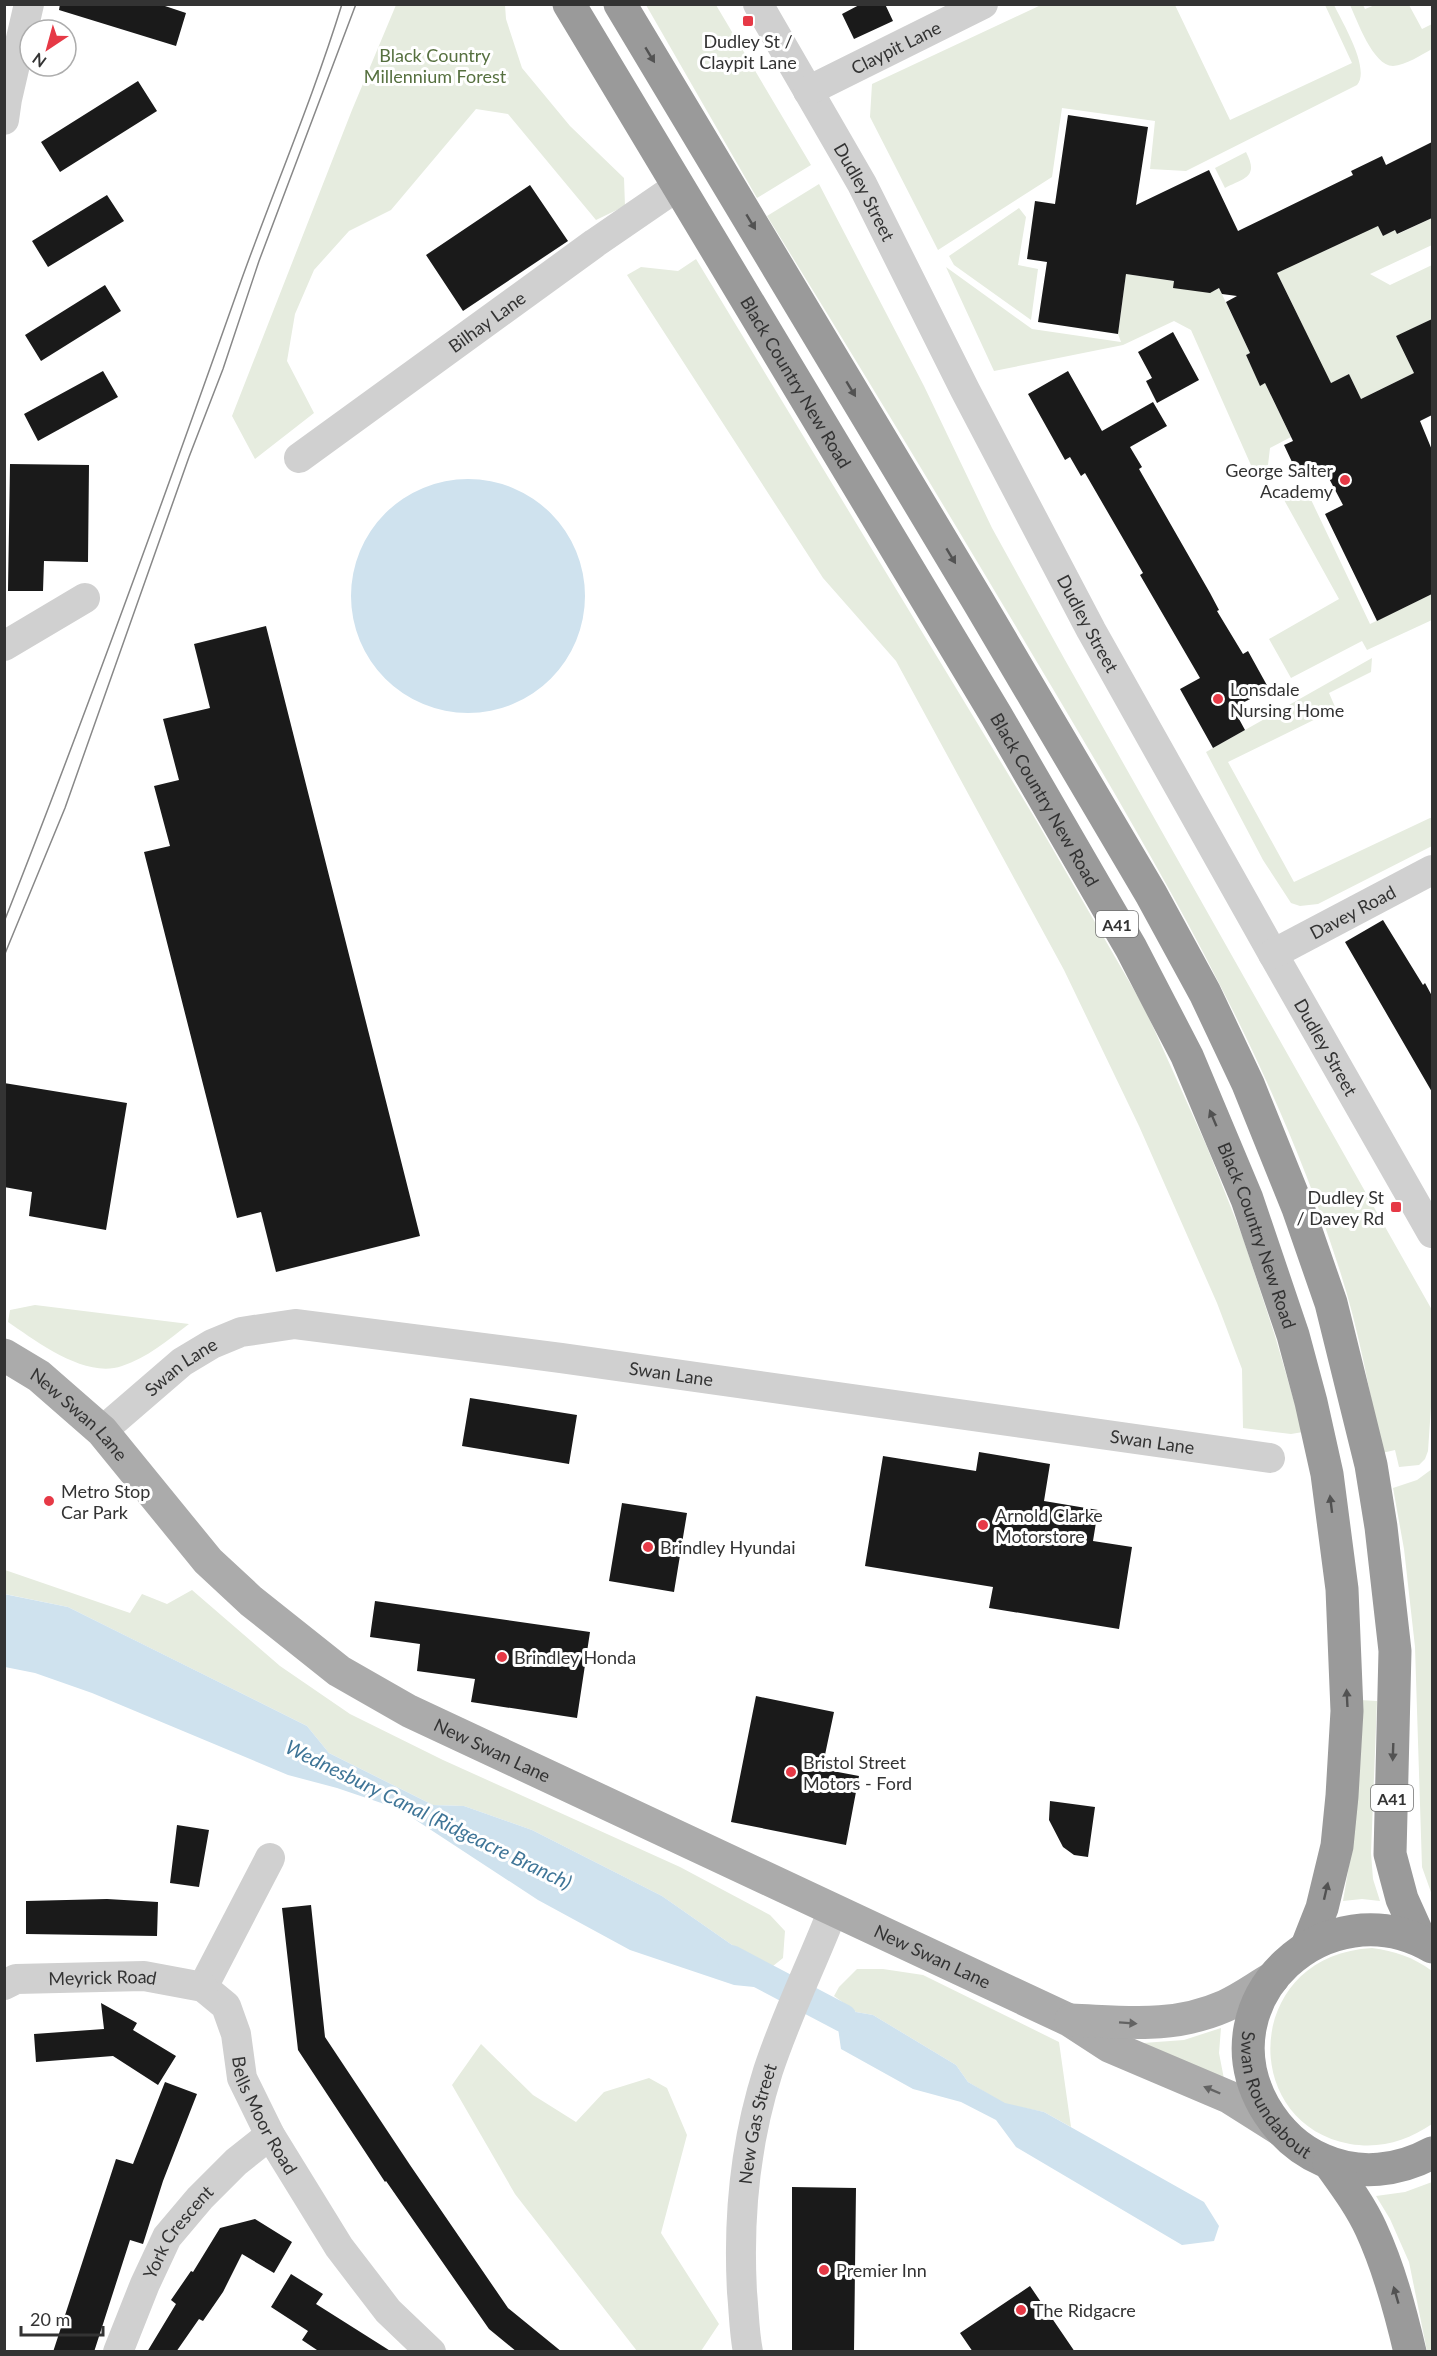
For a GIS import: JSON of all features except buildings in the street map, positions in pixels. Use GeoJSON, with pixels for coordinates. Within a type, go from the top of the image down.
{"type":"FeatureCollection","features":[{"type":"Feature","properties":{"kind":"highway","name":"Black Country New Road"},"geometry":{"type":"LineString","coordinates":[[569,4],[996,715],[1131,948],[1187,1056],[1247,1199],[1293,1335],[1311,1402],[1327,1474],[1342,1589],[1347,1711],[1342,1796],[1337,1846],[1322,1908],[1307,1946]]}},
{"type":"Feature","properties":{"kind":"highway","name":"A41"},"geometry":{"type":"LineString","coordinates":[[620,4],[1151,894],[1205,993],[1248,1084],[1298,1208],[1331,1303],[1371,1465],[1381,1527],[1395,1651],[1390,1854],[1402,1899],[1426,1943]]}},
{"type":"Feature","properties":{"kind":"highway","name":"Swan Roundabout"},"geometry":{"type":"LineString","coordinates":[[1426,1943],[1397,1932],[1362,1929],[1331,1935],[1307,1946],[1288,1961],[1273,1978],[1257,2008],[1250,2040],[1250,2056],[1258,2094],[1269,2116],[1281,2130],[1306,2151],[1329,2163],[1379,2170],[1409,2164],[1432,2153]]}},
{"type":"Feature","properties":{"kind":"highway"},"geometry":{"type":"LineString","coordinates":[[1329,2163],[1354,2198],[1371,2228],[1396,2292],[1410,2352]]}},
{"type":"Feature","properties":{"kind":"main road","name":"New Swan Lane"},"geometry":{"type":"LineString","coordinates":[[4,1355],[39,1376],[102,1431],[208,1561],[251,1601],[339,1671],[409,1711],[1069,2020],[1109,2046],[1229,2097],[1281,2130]]}},
{"type":"Feature","properties":{"kind":"main road","name":"New Swan Lane"},"geometry":{"type":"LineString","coordinates":[[1069,2020],[1148,2024],[1186,2018],[1225,2006],[1273,1978]]}},
{"type":"Feature","properties":{"kind":"street"},"geometry":{"type":"LineString","coordinates":[[4,120],[29,4]]}},
{"type":"Feature","properties":{"kind":"street","name":"Dudley Street"},"geometry":{"type":"LineString","coordinates":[[758,4],[862,184],[1069,588],[1432,1233]]}},
{"type":"Feature","properties":{"kind":"street","name":"Claypit Lane"},"geometry":{"type":"LineString","coordinates":[[808,91],[983,4]]}},
{"type":"Feature","properties":{"kind":"street","name":"Bilhay Lane"},"geometry":{"type":"LineString","coordinates":[[299,458],[595,243],[678,186]]}},
{"type":"Feature","properties":{"kind":"street"},"geometry":{"type":"LineString","coordinates":[[4,645],[85,598]]}},
{"type":"Feature","properties":{"kind":"street","name":"Davey Road"},"geometry":{"type":"LineString","coordinates":[[1273,954],[1432,870]]}},
{"type":"Feature","properties":{"kind":"street","name":"Swan Lane"},"geometry":{"type":"LineString","coordinates":[[102,1431],[182,1362],[212,1344],[241,1332],[295,1324],[561,1358],[1270,1458]]}},
{"type":"Feature","properties":{"kind":"street"},"geometry":{"type":"LineString","coordinates":[[203,1987],[270,1858]]}},
{"type":"Feature","properties":{"kind":"street","name":"New Gas Street"},"geometry":{"type":"LineString","coordinates":[[748,2352],[741,2266],[741,2198],[754,2127],[764,2085],[785,2025],[833,1910]]}},
{"type":"Feature","properties":{"kind":"street","name":"Meyrick Road"},"geometry":{"type":"LineString","coordinates":[[4,1985],[16,1979],[144,1976],[203,1987]]}},
{"type":"Feature","properties":{"kind":"street","name":"Bells Moor Road"},"geometry":{"type":"LineString","coordinates":[[203,1987],[226,2006],[236,2034],[242,2078],[270,2135],[339,2247],[388,2311],[431,2352]]}},
{"type":"Feature","properties":{"kind":"street","name":"York Crescent"},"geometry":{"type":"LineString","coordinates":[[118,2352],[144,2284],[167,2237],[200,2198],[236,2162],[270,2135]]}},
{"type":"Feature","properties":{"kind":"green space","name":"Black Country Millennium Forest"},"geometry":{"type":"Polygon","coordinates":[[[396,5],[505,5],[506,19],[522,68],[570,126],[624,178],[625,206],[596,220],[508,114],[476,109],[391,210],[349,231],[314,270],[295,314],[287,361],[314,413],[255,459],[232,416],[352,110],[396,5]]]}},
{"type":"Feature","properties":{"kind":"green space"},"geometry":{"type":"Polygon","coordinates":[[[646,5],[716,5],[811,165],[757,198],[646,5]]]}},
{"type":"Feature","properties":{"kind":"green space"},"geometry":{"type":"Polygon","coordinates":[[[1041,5],[1175,5],[1230,120],[1352,63],[1325,5],[1334,5],[1354,45],[1360,78],[1357,85],[1186,171],[1150,169],[1155,121],[1062,108],[1052,177],[938,250],[870,117],[872,84],[1041,5]]]}},
{"type":"Feature","properties":{"kind":"green space"},"geometry":{"type":"Polygon","coordinates":[[[1350,5],[1363,5],[1365,9],[1375,5],[1409,5],[1422,29],[1432,24],[1432,49],[1403,64],[1393,66],[1386,64],[1372,51],[1350,5]]]}},
{"type":"Feature","properties":{"kind":"green space"},"geometry":{"type":"Polygon","coordinates":[[[1246,152],[1251,167],[1248,176],[1225,188],[1215,168],[1246,152]]]}},
{"type":"Feature","properties":{"kind":"green space"},"geometry":{"type":"Polygon","coordinates":[[[819,184],[924,386],[992,528],[1432,1310],[1432,1392],[1428,1451],[1425,1459],[1419,1465],[1399,1467],[1395,1450],[1382,1453],[1357,1333],[1337,1262],[1311,1187],[1281,1114],[1213,971],[1096,762],[913,454],[767,216],[819,184]]]}},
{"type":"Feature","properties":{"kind":"green space"},"geometry":{"type":"Polygon","coordinates":[[[1019,208],[1026,217],[1018,265],[1038,269],[1031,320],[954,265],[949,256],[1019,208]]]}},
{"type":"Feature","properties":{"kind":"green space"},"geometry":{"type":"Polygon","coordinates":[[[1374,218],[1383,236],[1395,230],[1398,234],[1432,218],[1432,245],[1370,274],[1390,285],[1432,265],[1432,319],[1397,336],[1414,373],[1326,416],[1305,330],[1277,273],[1354,237],[1374,218]],[[1349,374],[1325,386],[1332,401],[1356,389],[1349,374]]]}},
{"type":"Feature","properties":{"kind":"green space"},"geometry":{"type":"Polygon","coordinates":[[[696,259],[1036,820],[1145,1009],[1207,1147],[1243,1238],[1303,1432],[1291,1434],[1243,1428],[1242,1369],[1217,1303],[1139,1126],[1064,970],[896,661],[823,578],[627,275],[641,267],[678,271],[696,259]]]}},
{"type":"Feature","properties":{"kind":"green space"},"geometry":{"type":"Polygon","coordinates":[[[946,267],[1032,329],[1121,342],[1118,334],[1126,274],[1174,281],[1214,291],[1219,288],[1250,353],[1246,355],[1260,385],[1265,383],[1291,437],[1270,448],[1268,465],[1254,472],[1191,330],[1174,321],[1123,345],[994,371],[946,267]]]}},
{"type":"Feature","properties":{"kind":"green space"},"geometry":{"type":"Polygon","coordinates":[[[1305,487],[1370,624],[1432,594],[1432,620],[1367,650],[1362,641],[1291,678],[1269,639],[1339,599],[1283,498],[1305,487]]]}},
{"type":"Feature","properties":{"kind":"green space"},"geometry":{"type":"Polygon","coordinates":[[[1372,658],[1371,672],[1329,693],[1336,709],[1228,762],[1294,882],[1430,818],[1432,818],[1432,846],[1318,904],[1300,906],[1291,903],[1263,860],[1206,752],[1372,658]]]}},
{"type":"Feature","properties":{"kind":"green space"},"geometry":{"type":"Polygon","coordinates":[[[35,1305],[189,1324],[157,1348],[131,1363],[108,1369],[77,1363],[62,1356],[8,1322],[10,1310],[35,1305]]]}},
{"type":"Feature","properties":{"kind":"green space"},"geometry":{"type":"Polygon","coordinates":[[[1432,1469],[1432,1895],[1422,1867],[1415,1647],[1404,1549],[1393,1488],[1417,1480],[1432,1469]]]}},
{"type":"Feature","properties":{"kind":"green space"},"geometry":{"type":"Polygon","coordinates":[[[5,1570],[130,1613],[142,1594],[167,1604],[192,1590],[280,1666],[350,1714],[443,1760],[680,1867],[770,1915],[785,1931],[783,1958],[768,1970],[662,1896],[532,1830],[464,1806],[433,1805],[329,1753],[307,1726],[68,1607],[5,1594],[5,1570]]]}},
{"type":"Feature","properties":{"kind":"green space"},"geometry":{"type":"Polygon","coordinates":[[[1360,1700],[1377,1701],[1371,1853],[1373,1879],[1380,1901],[1362,1899],[1343,1901],[1350,1859],[1360,1700]]]}},
{"type":"Feature","properties":{"kind":"green space"},"geometry":{"type":"Polygon","coordinates":[[[1372,1948],[1404,1955],[1432,1971],[1432,2124],[1413,2135],[1393,2142],[1361,2145],[1350,2144],[1313,2130],[1288,2106],[1274,2075],[1271,2041],[1279,2008],[1298,1979],[1329,1958],[1372,1948]]]}},
{"type":"Feature","properties":{"kind":"green space"},"geometry":{"type":"Polygon","coordinates":[[[857,1969],[883,1969],[923,1975],[1059,2042],[1071,2127],[1044,2112],[1005,2104],[968,2082],[956,2065],[873,2015],[856,2012],[834,1996],[839,1987],[857,1969]]]}},
{"type":"Feature","properties":{"kind":"green space"},"geometry":{"type":"Polygon","coordinates":[[[1221,2028],[1219,2053],[1224,2079],[1143,2043],[1184,2040],[1221,2028]]]}},
{"type":"Feature","properties":{"kind":"green space"},"geometry":{"type":"Polygon","coordinates":[[[481,2044],[533,2095],[576,2122],[604,2092],[649,2078],[667,2088],[687,2135],[661,2233],[719,2324],[701,2351],[637,2351],[515,2194],[452,2085],[481,2044]]]}},
{"type":"Feature","properties":{"kind":"green space"},"geometry":{"type":"Polygon","coordinates":[[[1432,2182],[1432,2350],[1427,2351],[1409,2262],[1390,2219],[1376,2196],[1405,2192],[1432,2182]]]}},
{"type":"Feature","properties":{"kind":"water"},"geometry":{"type":"Polygon","coordinates":[[[456,479],[480,479],[523,492],[551,513],[572,541],[583,573],[585,596],[583,619],[572,651],[551,679],[523,700],[502,708],[480,713],[456,713],[413,700],[394,687],[377,670],[364,651],[356,630],[351,608],[351,584],[364,541],[377,522],[394,505],[413,492],[434,484],[456,479]]]}},
{"type":"Feature","properties":{"kind":"water"},"geometry":{"type":"Polygon","coordinates":[[[4,1594],[68,1607],[307,1726],[329,1753],[433,1805],[464,1806],[532,1830],[662,1896],[768,1970],[764,1988],[734,1985],[630,1950],[538,1900],[399,1809],[337,1788],[288,1775],[92,1693],[35,1673],[5,1667],[4,1594]]]}},
{"type":"Feature","properties":{"kind":"water"},"geometry":{"type":"Polygon","coordinates":[[[856,2012],[873,2015],[956,2065],[968,2082],[1005,2103],[1044,2112],[1204,2202],[1219,2226],[1214,2241],[1182,2245],[1016,2147],[996,2120],[961,2102],[913,2089],[841,2049],[838,2028],[856,2012]]]}},
{"type":"Feature","properties":{"kind":"waterway","name":"Wednesbury Canal (Ridgeacre Branch)"},"geometry":{"type":"LineString","coordinates":[[731,1959],[843,2018]]}},
{"type":"Feature","properties":{"kind":"tram line"},"geometry":{"type":"LineString","coordinates":[[4,922],[125,603],[241,281],[319,74],[342,4]]}},
{"type":"Feature","properties":{"kind":"tram line"},"geometry":{"type":"LineString","coordinates":[[4,956],[65,808],[189,457],[223,369],[259,261],[356,4]]}},
{"type":"Feature","properties":{"kind":"place","name":"Dudley St / Claypit Lane"},"geometry":{"type":"Point","coordinates":[748,21]}},
{"type":"Feature","properties":{"kind":"place","name":"George Salter Academy"},"geometry":{"type":"Point","coordinates":[1345,480]}},
{"type":"Feature","properties":{"kind":"place","name":"Lonsdale Nursing Home"},"geometry":{"type":"Point","coordinates":[1218,699]}},
{"type":"Feature","properties":{"kind":"place","name":"Dudley St / Davey Rd"},"geometry":{"type":"Point","coordinates":[1396,1207]}},
{"type":"Feature","properties":{"kind":"place","name":"Metro Stop Car Park"},"geometry":{"type":"Point","coordinates":[49,1501]}},
{"type":"Feature","properties":{"kind":"place","name":"Arnold Clarke Motorstore"},"geometry":{"type":"Point","coordinates":[983,1525]}},
{"type":"Feature","properties":{"kind":"place","name":"Brindley Hyundai"},"geometry":{"type":"Point","coordinates":[648,1547]}},
{"type":"Feature","properties":{"kind":"place","name":"Brindley Honda"},"geometry":{"type":"Point","coordinates":[502,1657]}},
{"type":"Feature","properties":{"kind":"place","name":"Bristol Street Motors - Ford"},"geometry":{"type":"Point","coordinates":[791,1772]}},
{"type":"Feature","properties":{"kind":"place","name":"Premier Inn"},"geometry":{"type":"Point","coordinates":[824,2270]}},
{"type":"Feature","properties":{"kind":"place","name":"The Ridgacre"},"geometry":{"type":"Point","coordinates":[1021,2310]}}]}
